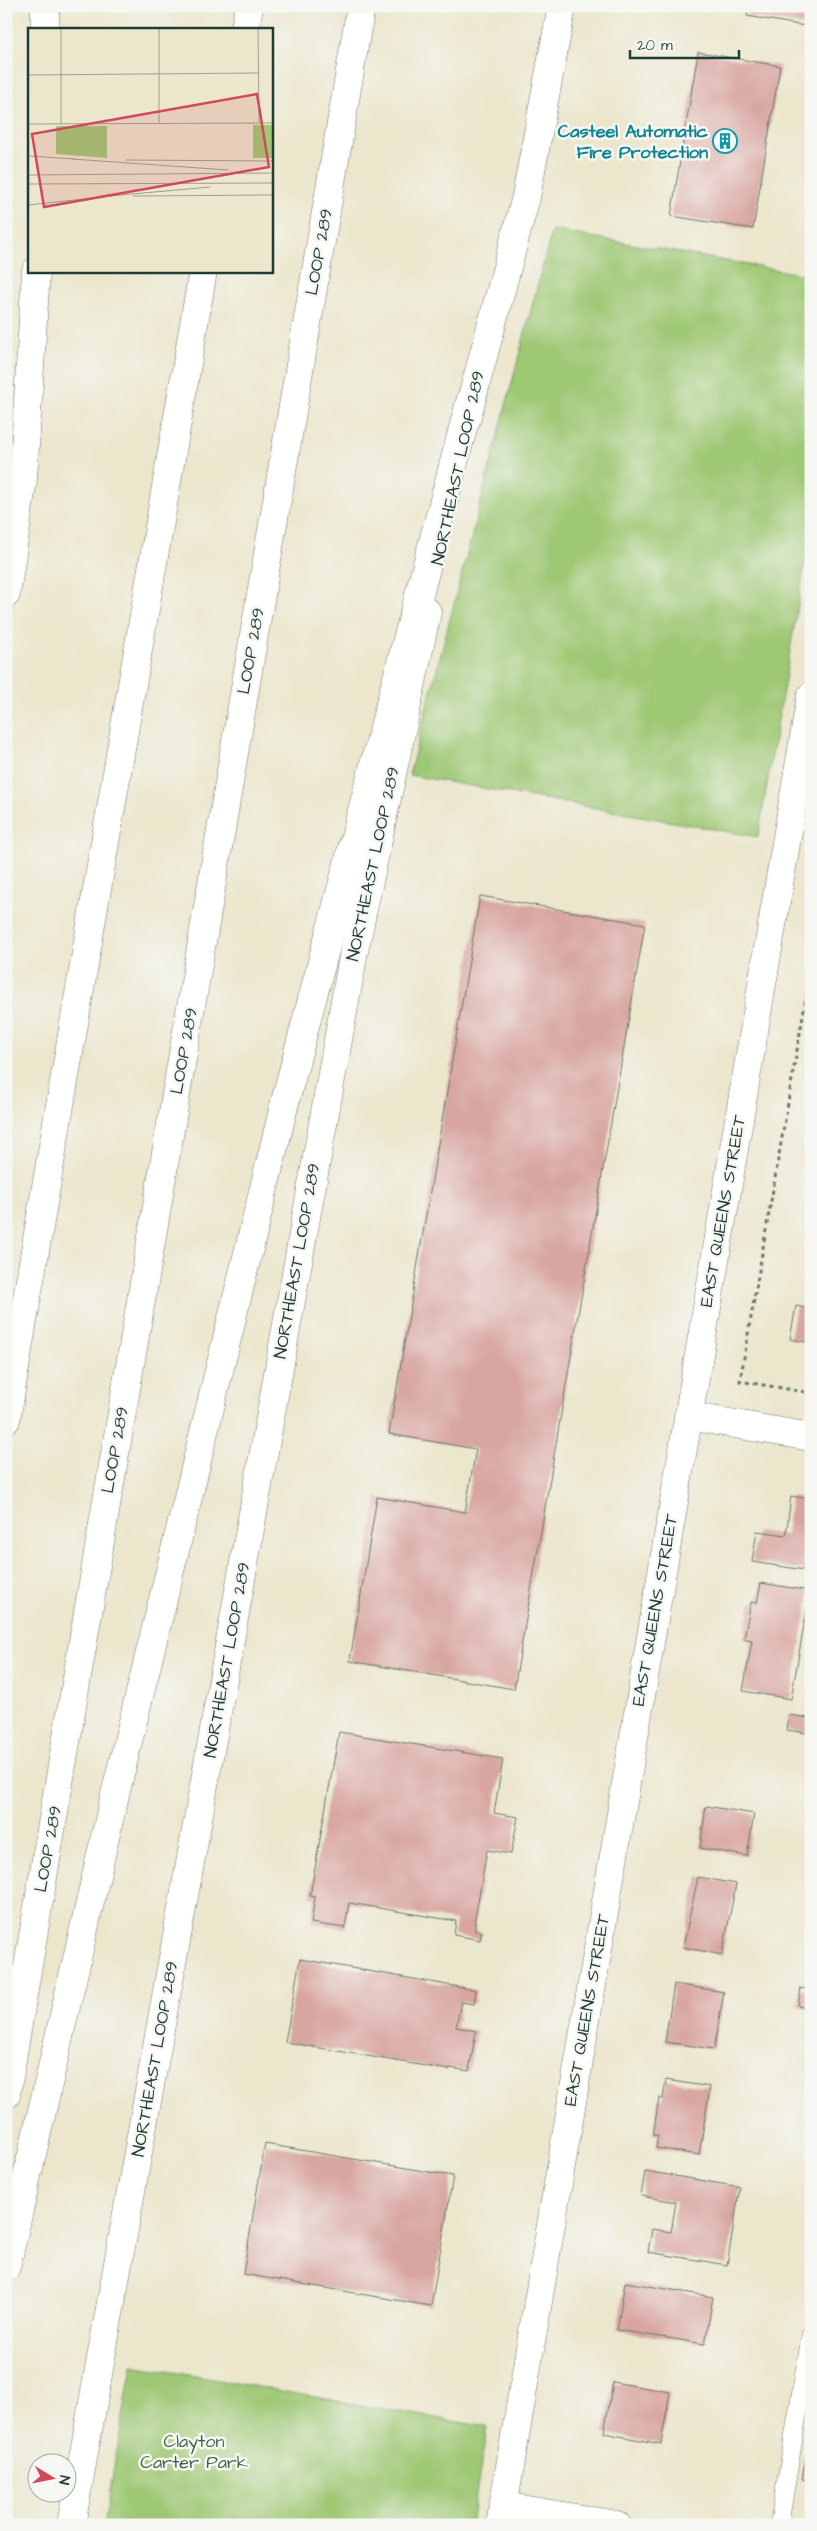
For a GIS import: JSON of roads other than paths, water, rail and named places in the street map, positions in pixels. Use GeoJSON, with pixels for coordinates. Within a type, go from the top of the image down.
{"type":"FeatureCollection","features":[{"type":"Feature","properties":{"kind":"main road"},"geometry":{"type":"LineString","coordinates":[[45,6],[45,28]]}},
{"type":"Feature","properties":{"kind":"main road"},"geometry":{"type":"LineString","coordinates":[[245,28],[249,6]]}},
{"type":"Feature","properties":{"kind":"main road","name":"LOOP 289"},"geometry":{"type":"LineString","coordinates":[[6,2095],[361,6]]}},
{"type":"Feature","properties":{"kind":"main road","name":"NORTHEAST LOOP 289"},"geometry":{"type":"LineString","coordinates":[[71,2525],[354,951],[471,398],[526,198],[562,6]]}},
{"type":"Feature","properties":{"kind":"main road"},"geometry":{"type":"LineString","coordinates":[[6,594],[23,478],[36,272]]}},
{"type":"Feature","properties":{"kind":"main road"},"geometry":{"type":"LineString","coordinates":[[6,1420],[203,272]]}},
{"type":"Feature","properties":{"kind":"main road"},"geometry":{"type":"LineString","coordinates":[[6,2267],[112,1807],[287,1094],[471,398]]}},
{"type":"Feature","properties":{"kind":"main road","name":"EAST QUEENS STREET"},"geometry":{"type":"LineString","coordinates":[[501,2515],[811,696]]}},
{"type":"Feature","properties":{"kind":"main road"},"geometry":{"type":"LineString","coordinates":[[688,1416],[811,1437]]}},
{"type":"Feature","properties":{"kind":"main road"},"geometry":{"type":"LineString","coordinates":[[501,2515],[617,2525]]}},
{"type":"Feature","properties":{"kind":"lane"},"geometry":{"type":"LineString","coordinates":[[779,2525],[811,2334]]}},
{"type":"Feature","properties":{"kind":"place","name":"Casteel Automatic Fire Protection"},"geometry":{"type":"Point","coordinates":[725,141]}},
{"type":"Feature","properties":{"kind":"park label","name":"Clayton Carter Park"},"geometry":{"type":"Point","coordinates":[194,2451]}}]}
